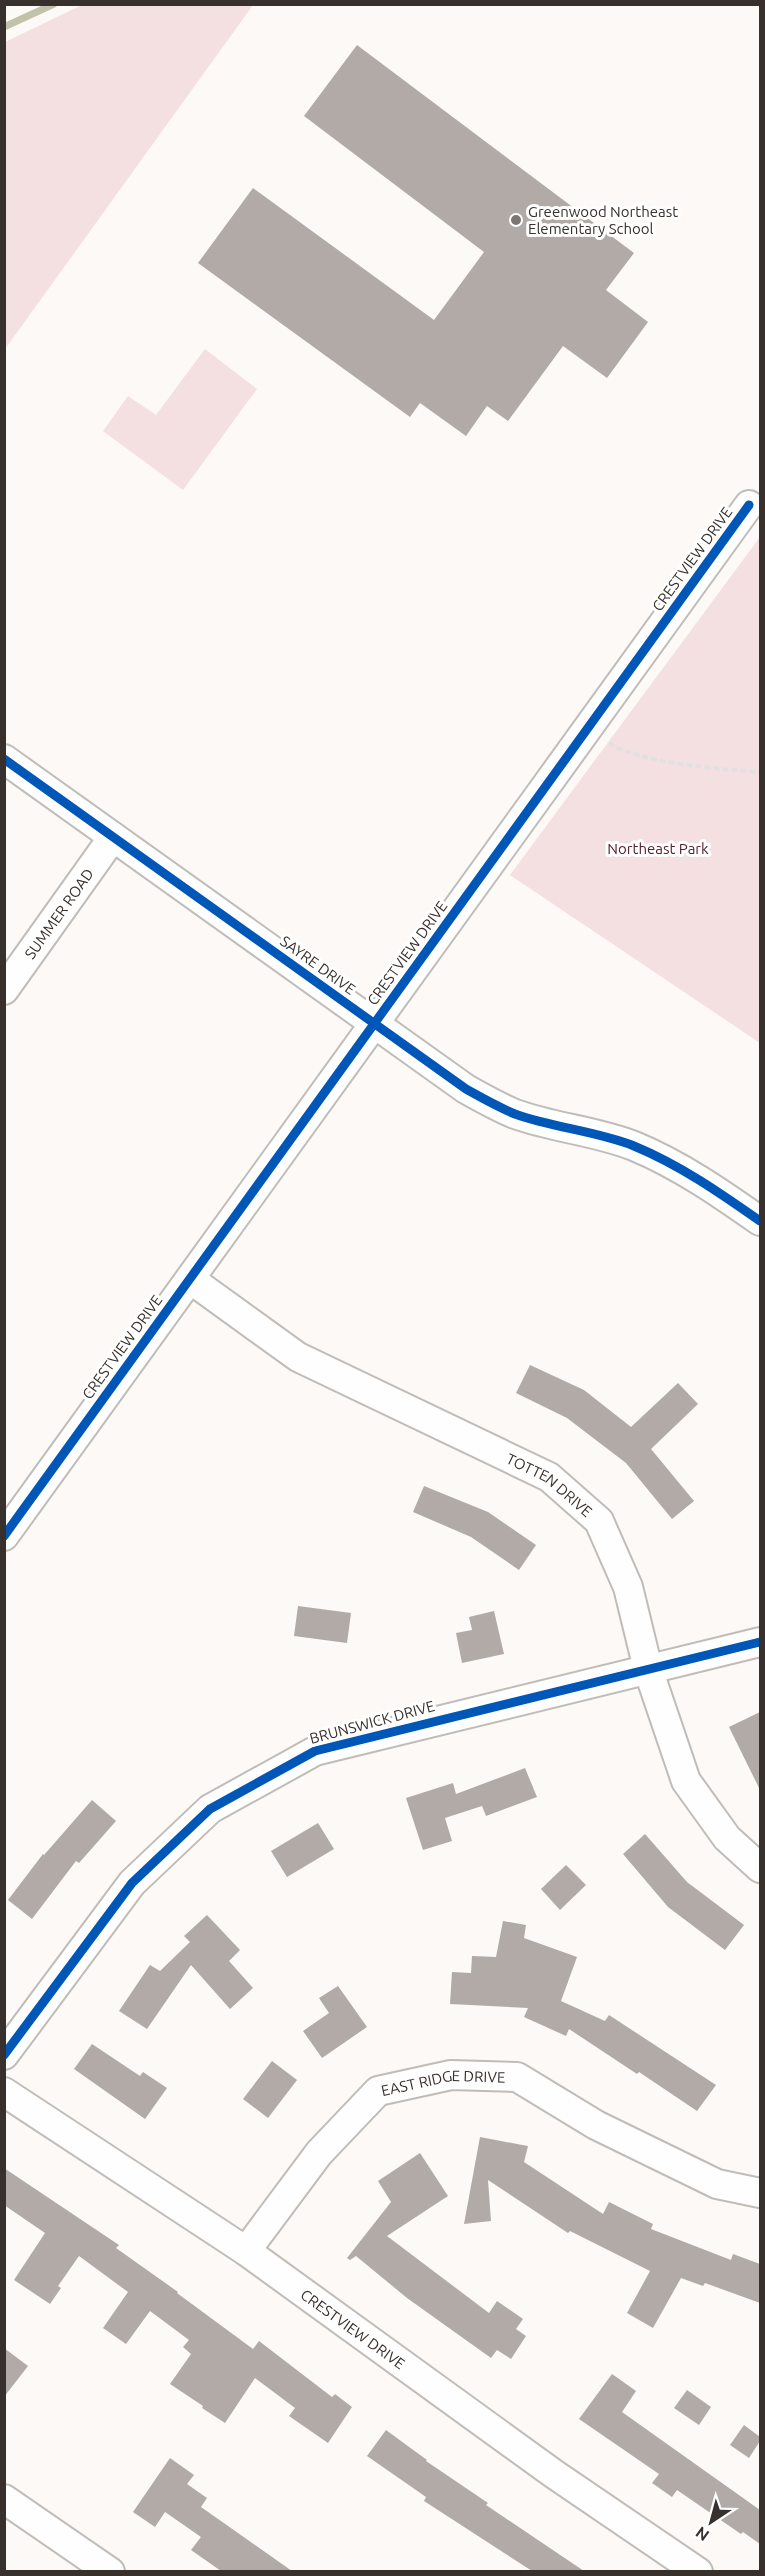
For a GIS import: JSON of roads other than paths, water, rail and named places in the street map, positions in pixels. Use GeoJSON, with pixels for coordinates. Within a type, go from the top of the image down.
{"type":"FeatureCollection","features":[{"type":"Feature","properties":{"kind":"street","name":"CRESTVIEW DRIVE"},"geometry":{"type":"LineString","coordinates":[[4,1536],[749,505]]}},
{"type":"Feature","properties":{"kind":"street","name":"SAYRE DRIVE"},"geometry":{"type":"LineString","coordinates":[[4,759],[466,1089],[495,1106],[517,1114],[634,1146],[680,1168],[760,1221]]}},
{"type":"Feature","properties":{"kind":"street","name":"SUMMER ROAD"},"geometry":{"type":"LineString","coordinates":[[4,990],[113,837]]}},
{"type":"Feature","properties":{"kind":"street","name":"TOTTEN DRIVE"},"geometry":{"type":"LineString","coordinates":[[190,1279],[298,1357],[549,1477],[599,1521],[628,1587],[648,1669],[686,1781],[727,1838],[760,1868]]}},
{"type":"Feature","properties":{"kind":"street","name":"BRUNSWICK DRIVE"},"geometry":{"type":"LineString","coordinates":[[4,2055],[132,1882],[210,1809],[315,1751],[760,1642]]}},
{"type":"Feature","properties":{"kind":"street","name":"EAST RIDGE DRIVE"},"geometry":{"type":"LineString","coordinates":[[246,2251],[319,2152],[378,2091],[451,2075],[517,2077],[596,2125],[717,2184],[760,2193]]}},
{"type":"Feature","properties":{"kind":"street","name":"CRESTVIEW DRIVE"},"geometry":{"type":"LineString","coordinates":[[4,2092],[246,2251],[545,2467],[698,2571]]}},
{"type":"Feature","properties":{"kind":"street"},"geometry":{"type":"LineString","coordinates":[[4,2499],[110,2571]]}},
{"type":"Feature","properties":{"kind":"waterway"},"geometry":{"type":"LineString","coordinates":[[4,27],[54,4]]}},
{"type":"Feature","properties":{"kind":"place","name":"Greenwood Northeast Elementary School"},"geometry":{"type":"Point","coordinates":[516,220]}},
{"type":"Feature","properties":{"kind":"park label","name":"Northeast Park"},"geometry":{"type":"Point","coordinates":[658,848]}}]}
